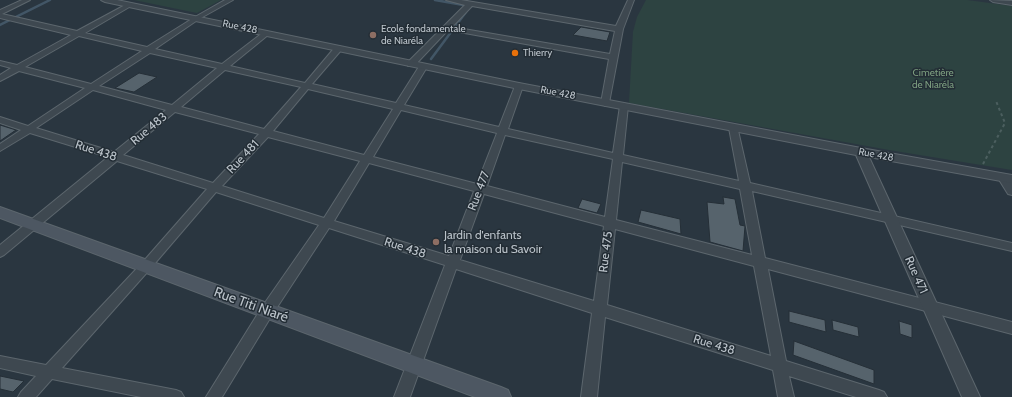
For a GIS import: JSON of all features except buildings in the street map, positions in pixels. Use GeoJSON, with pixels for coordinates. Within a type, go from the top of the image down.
{"type":"FeatureCollection","features":[{"type":"Feature","properties":{"kind":"main road","name":"Rue Titi Niaré"},"geometry":{"type":"LineString","coordinates":[[0,212],[501,397]]}},
{"type":"Feature","properties":{"kind":"street"},"geometry":{"type":"LineString","coordinates":[[0,14],[27,0]]}},
{"type":"Feature","properties":{"kind":"street","name":"Rue 428"},"geometry":{"type":"LineString","coordinates":[[105,0],[519,86],[1008,179]]}},
{"type":"Feature","properties":{"kind":"street"},"geometry":{"type":"LineString","coordinates":[[0,148],[197,18],[230,0]]}},
{"type":"Feature","properties":{"kind":"street"},"geometry":{"type":"LineString","coordinates":[[449,0],[619,29]]}},
{"type":"Feature","properties":{"kind":"street"},"geometry":{"type":"LineString","coordinates":[[605,103],[619,29],[631,0]]}},
{"type":"Feature","properties":{"kind":"street"},"geometry":{"type":"LineString","coordinates":[[993,0],[1012,3]]}},
{"type":"Feature","properties":{"kind":"street"},"geometry":{"type":"LineString","coordinates":[[412,64],[470,4]]}},
{"type":"Feature","properties":{"kind":"street"},"geometry":{"type":"LineString","coordinates":[[0,78],[129,5]]}},
{"type":"Feature","properties":{"kind":"street"},"geometry":{"type":"LineString","coordinates":[[0,14],[78,34],[1012,247]]}},
{"type":"Feature","properties":{"kind":"street"},"geometry":{"type":"LineString","coordinates":[[447,28],[614,56]]}},
{"type":"Feature","properties":{"kind":"street","name":"Rue 483"},"geometry":{"type":"LineString","coordinates":[[0,252],[265,33]]}},
{"type":"Feature","properties":{"kind":"street","name":"Rue 481"},"geometry":{"type":"LineString","coordinates":[[26,397],[146,266],[215,187],[266,133],[308,86],[339,48]]}},
{"type":"Feature","properties":{"kind":"street"},"geometry":{"type":"LineString","coordinates":[[0,63],[1012,328]]}},
{"type":"Feature","properties":{"kind":"street"},"geometry":{"type":"LineString","coordinates":[[214,397],[267,311],[366,159],[423,66]]}},
{"type":"Feature","properties":{"kind":"street","name":"Rue 477"},"geometry":{"type":"LineString","coordinates":[[402,397],[519,86]]}},
{"type":"Feature","properties":{"kind":"street","name":"Rue 475"},"geometry":{"type":"LineString","coordinates":[[589,397],[624,106]]}},
{"type":"Feature","properties":{"kind":"street","name":"Rue 438"},"geometry":{"type":"LineString","coordinates":[[0,120],[879,397]]}},
{"type":"Feature","properties":{"kind":"street"},"geometry":{"type":"LineString","coordinates":[[734,128],[786,397]]}},
{"type":"Feature","properties":{"kind":"street","name":"Rue 471"},"geometry":{"type":"LineString","coordinates":[[861,152],[971,397]]}},
{"type":"Feature","properties":{"kind":"street"},"geometry":{"type":"LineString","coordinates":[[1008,179],[1012,191]]}},
{"type":"Feature","properties":{"kind":"street"},"geometry":{"type":"LineString","coordinates":[[0,362],[176,397]]}},
{"type":"Feature","properties":{"kind":"path"},"geometry":{"type":"LineString","coordinates":[[985,175],[983,164],[1005,123],[996,101]]}},
{"type":"Feature","properties":{"kind":"green space"},"geometry":{"type":"Polygon","coordinates":[[[134,0],[221,0],[197,13],[134,0]]]}},
{"type":"Feature","properties":{"kind":"green space","name":"Cimetière de Niaréla"},"geometry":{"type":"Polygon","coordinates":[[[646,0],[967,0],[1012,6],[1012,170],[889,150],[629,103],[633,32],[637,17],[646,0]]]}},
{"type":"Feature","properties":{"kind":"waterway"},"geometry":{"type":"LineString","coordinates":[[0,25],[50,0]]}},
{"type":"Feature","properties":{"kind":"waterway"},"geometry":{"type":"LineString","coordinates":[[435,0],[469,6]]}},
{"type":"Feature","properties":{"kind":"waterway"},"geometry":{"type":"LineString","coordinates":[[431,59],[466,12]]}},
{"type":"Feature","properties":{"kind":"place","name":"Ecole fondamentale de Niaréla"},"geometry":{"type":"Point","coordinates":[373,35]}},
{"type":"Feature","properties":{"kind":"place","name":"Thierry"},"geometry":{"type":"Point","coordinates":[515,53]}},
{"type":"Feature","properties":{"kind":"place","name":"Jardin d'enfants la maison du Savoir"},"geometry":{"type":"Point","coordinates":[436,242]}}]}
